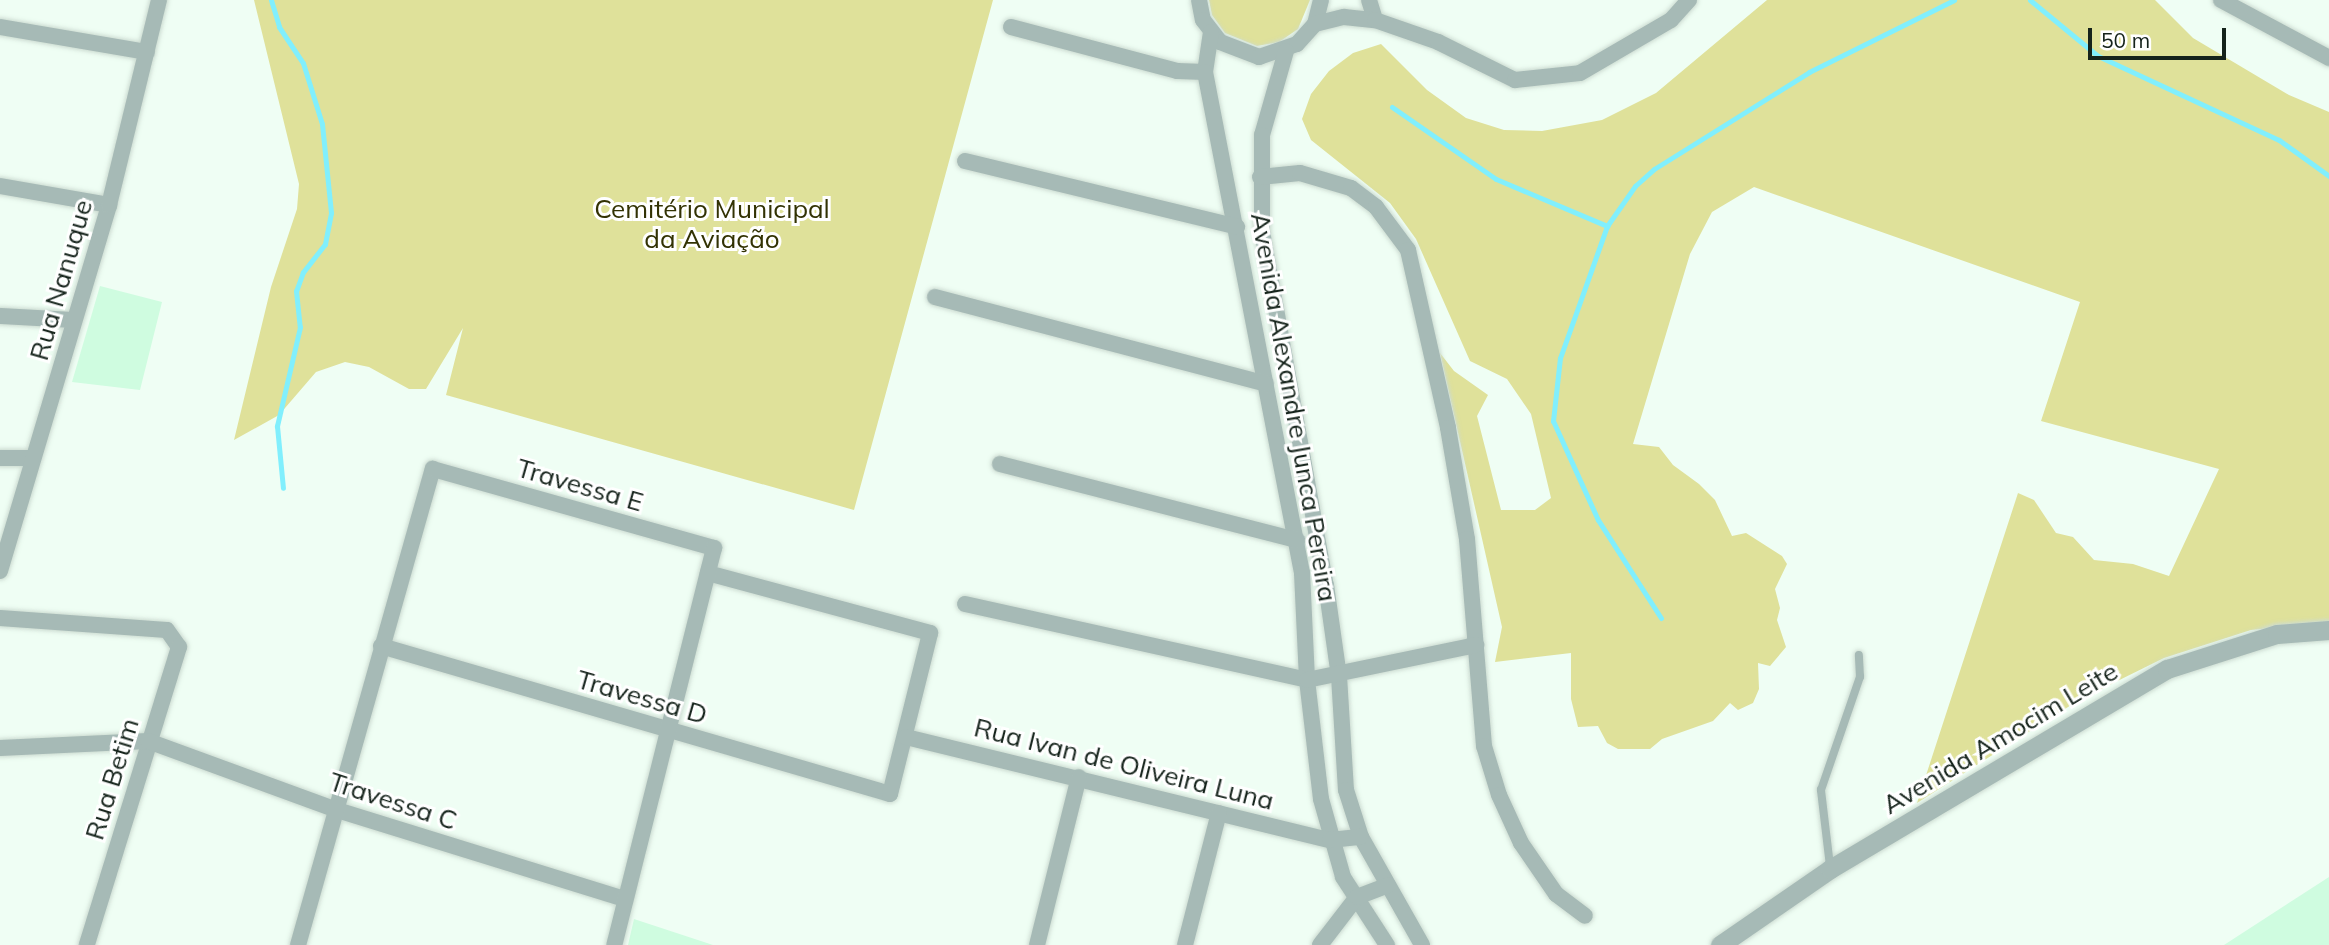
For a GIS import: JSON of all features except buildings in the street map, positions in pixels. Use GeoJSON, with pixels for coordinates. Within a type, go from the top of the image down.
{"type":"FeatureCollection","features":[{"type":"Feature","properties":{"kind":"street","name":"Rua Nanuque"},"geometry":{"type":"LineString","coordinates":[[0,571],[109,205],[159,0]]}},
{"type":"Feature","properties":{"kind":"street"},"geometry":{"type":"LineString","coordinates":[[1199,0],[1210,32],[1245,55],[1286,51],[1315,24],[1344,17],[1375,20],[1438,43],[1515,80],[1580,73],[1671,20],[1689,0]]}},
{"type":"Feature","properties":{"kind":"street"},"geometry":{"type":"LineString","coordinates":[[1315,24],[1321,0]]}},
{"type":"Feature","properties":{"kind":"street"},"geometry":{"type":"LineString","coordinates":[[1369,0],[1375,20]]}},
{"type":"Feature","properties":{"kind":"street"},"geometry":{"type":"LineString","coordinates":[[2221,0],[2329,58]]}},
{"type":"Feature","properties":{"kind":"street"},"geometry":{"type":"LineString","coordinates":[[0,27],[147,52]]}},
{"type":"Feature","properties":{"kind":"street"},"geometry":{"type":"LineString","coordinates":[[1011,27],[1177,71],[1205,72]]}},
{"type":"Feature","properties":{"kind":"street","name":"Avenida Alexandre Junca Pereira"},"geometry":{"type":"LineString","coordinates":[[1210,32],[1205,72],[1297,540],[1308,633],[1307,681],[1330,840],[1357,897],[1387,945]]}},
{"type":"Feature","properties":{"kind":"street","name":"Avenida Alexandre Junca Pereira"},"geometry":{"type":"LineString","coordinates":[[1286,51],[1262,135],[1262,231],[1339,676],[1346,790],[1361,837],[1422,945]]}},
{"type":"Feature","properties":{"kind":"street"},"geometry":{"type":"LineString","coordinates":[[965,161],[1237,227]]}},
{"type":"Feature","properties":{"kind":"street"},"geometry":{"type":"LineString","coordinates":[[1260,177],[1300,173],[1351,188],[1376,207],[1408,250],[1448,428],[1467,539],[1484,746],[1499,795],[1521,843],[1556,894],[1585,916]]}},
{"type":"Feature","properties":{"kind":"street"},"geometry":{"type":"LineString","coordinates":[[0,186],[109,205]]}},
{"type":"Feature","properties":{"kind":"street"},"geometry":{"type":"LineString","coordinates":[[935,297],[1266,383]]}},
{"type":"Feature","properties":{"kind":"street"},"geometry":{"type":"LineString","coordinates":[[0,316],[74,320]]}},
{"type":"Feature","properties":{"kind":"street"},"geometry":{"type":"LineString","coordinates":[[0,457],[33,458]]}},
{"type":"Feature","properties":{"kind":"street"},"geometry":{"type":"LineString","coordinates":[[1000,464],[1297,540]]}},
{"type":"Feature","properties":{"kind":"street","name":"Travessa E"},"geometry":{"type":"LineString","coordinates":[[381,646],[433,468],[714,548],[708,573]]}},
{"type":"Feature","properties":{"kind":"street"},"geometry":{"type":"LineString","coordinates":[[614,945],[666,730],[708,573],[930,633],[906,737]]}},
{"type":"Feature","properties":{"kind":"street"},"geometry":{"type":"LineString","coordinates":[[965,604],[1307,681],[1476,645]]}},
{"type":"Feature","properties":{"kind":"street","name":"Rua Betim"},"geometry":{"type":"LineString","coordinates":[[0,618],[167,630],[178,647],[88,945]]}},
{"type":"Feature","properties":{"kind":"street","name":"Avenida Amocim Leite"},"geometry":{"type":"LineString","coordinates":[[1720,945],[1830,869],[2167,670],[2277,634],[2329,630]]}},
{"type":"Feature","properties":{"kind":"street"},"geometry":{"type":"LineString","coordinates":[[298,945],[381,646]]}},
{"type":"Feature","properties":{"kind":"street","name":"Travessa D"},"geometry":{"type":"LineString","coordinates":[[381,646],[890,794],[906,737]]}},
{"type":"Feature","properties":{"kind":"street","name":"Rua Ivan de Oliveira Luna"},"geometry":{"type":"LineString","coordinates":[[906,737],[1330,840],[1361,837]]}},
{"type":"Feature","properties":{"kind":"street"},"geometry":{"type":"LineString","coordinates":[[0,748],[148,741]]}},
{"type":"Feature","properties":{"kind":"street","name":"Travessa C"},"geometry":{"type":"LineString","coordinates":[[148,741],[337,810],[625,899]]}},
{"type":"Feature","properties":{"kind":"street"},"geometry":{"type":"LineString","coordinates":[[1037,945],[1079,778]]}},
{"type":"Feature","properties":{"kind":"street"},"geometry":{"type":"LineString","coordinates":[[1185,945],[1219,813]]}},
{"type":"Feature","properties":{"kind":"street"},"geometry":{"type":"LineString","coordinates":[[1320,945],[1357,897],[1388,885]]}},
{"type":"Feature","properties":{"kind":"lane"},"geometry":{"type":"LineString","coordinates":[[1830,869],[1821,790],[1860,677],[1859,655]]}},
{"type":"Feature","properties":{"kind":"shaded area"},"geometry":{"type":"Polygon","coordinates":[[[100,286],[162,302],[140,390],[72,382],[100,286]]]}},
{"type":"Feature","properties":{"kind":"shaded area"},"geometry":{"type":"Polygon","coordinates":[[[2329,877],[2329,945],[2224,945],[2329,877]]]}},
{"type":"Feature","properties":{"kind":"shaded area"},"geometry":{"type":"Polygon","coordinates":[[[634,919],[713,945],[628,945],[634,919]]]}},
{"type":"Feature","properties":{"kind":"green space","name":"Cemitério Municipal da Aviação"},"geometry":{"type":"Polygon","coordinates":[[[254,0],[993,0],[854,510],[446,395],[463,328],[426,389],[409,389],[369,367],[345,362],[316,372],[279,415],[234,440],[271,287],[297,209],[299,184],[254,0]]]}},
{"type":"Feature","properties":{"kind":"green space"},"geometry":{"type":"Polygon","coordinates":[[[1209,0],[1310,0],[1298,29],[1279,42],[1257,46],[1225,33],[1212,15],[1209,0]]]}},
{"type":"Feature","properties":{"kind":"green space"},"geometry":{"type":"Polygon","coordinates":[[[1767,0],[2155,0],[2193,38],[2289,95],[2329,112],[2329,622],[2251,630],[2164,658],[2079,700],[1917,803],[2018,493],[2034,500],[2056,533],[2073,537],[2094,560],[2133,564],[2169,576],[2219,469],[2041,421],[2080,302],[1754,187],[1712,212],[1690,254],[1633,444],[1659,447],[1673,465],[1699,484],[1715,500],[1732,536],[1746,533],[1782,556],[1787,564],[1775,589],[1780,608],[1777,620],[1786,647],[1770,666],[1758,663],[1759,689],[1753,703],[1738,710],[1730,703],[1713,721],[1662,739],[1650,749],[1618,749],[1607,743],[1598,726],[1578,727],[1571,699],[1571,653],[1495,662],[1502,627],[1440,353],[1454,371],[1488,395],[1477,416],[1501,510],[1535,510],[1551,498],[1531,414],[1507,379],[1470,361],[1416,239],[1390,203],[1311,140],[1302,119],[1311,94],[1329,71],[1353,53],[1381,44],[1427,90],[1466,118],[1504,130],[1542,131],[1602,120],[1656,93],[1767,0]]]}},
{"type":"Feature","properties":{"kind":"waterway"},"geometry":{"type":"LineString","coordinates":[[271,0],[279,27],[303,63],[322,124],[331,213],[325,244],[303,272],[296,291],[300,327],[277,426],[283,488]]}},
{"type":"Feature","properties":{"kind":"waterway"},"geometry":{"type":"LineString","coordinates":[[1661,618],[1598,520],[1553,421],[1560,358],[1607,226],[1635,186],[1654,169],[1809,72],[1954,0]]}},
{"type":"Feature","properties":{"kind":"waterway"},"geometry":{"type":"LineString","coordinates":[[2030,0],[2098,56],[2279,140],[2329,176]]}},
{"type":"Feature","properties":{"kind":"waterway"},"geometry":{"type":"LineString","coordinates":[[1392,107],[1496,179],[1607,226]]}}]}
